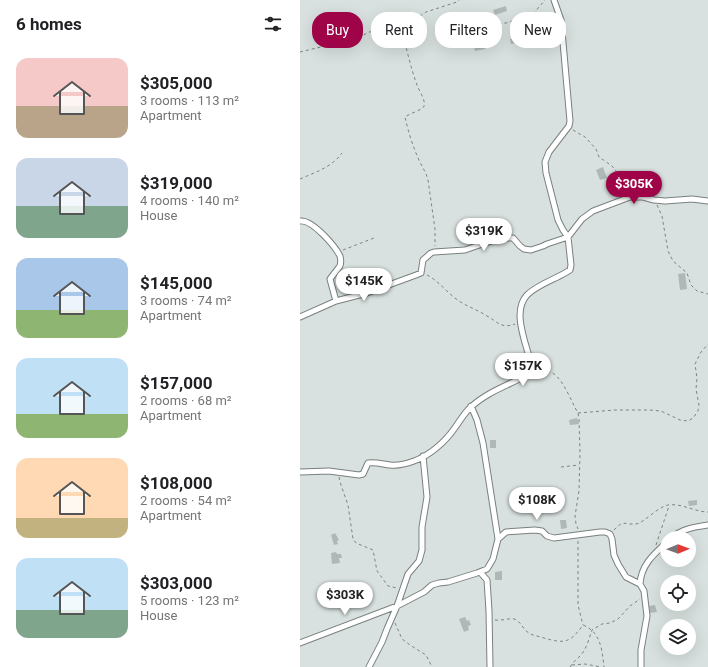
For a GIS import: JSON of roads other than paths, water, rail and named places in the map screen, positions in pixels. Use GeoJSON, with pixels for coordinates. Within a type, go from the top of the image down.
{"type":"FeatureCollection","features":[{"type":"Feature","properties":{"kind":"street"},"geometry":{"type":"LineString","coordinates":[[300,472],[339,472],[359,475],[363,474],[368,463],[374,462],[390,465],[405,464],[416,461],[441,443],[454,429],[471,406],[494,391],[527,374],[530,370],[531,364],[524,342],[521,323],[521,306],[526,296],[533,290],[570,270],[568,237],[558,220],[546,173],[545,162],[550,152],[569,126],[570,115],[561,20],[554,0]]}},
{"type":"Feature","properties":{"kind":"street"},"geometry":{"type":"LineString","coordinates":[[300,317],[336,301],[367,293],[421,273],[423,260],[434,252],[465,250],[480,244],[506,238],[513,238],[524,249],[531,250],[568,237],[582,219],[592,211],[630,197],[643,197],[664,201],[692,199],[708,201]]}},
{"type":"Feature","properties":{"kind":"street"},"geometry":{"type":"LineString","coordinates":[[300,221],[306,221],[321,233],[340,257],[340,266],[330,279],[336,301]]}},
{"type":"Feature","properties":{"kind":"street"},"geometry":{"type":"LineString","coordinates":[[300,643],[397,606],[424,592],[432,585],[448,582],[487,569],[493,558],[498,539],[483,444],[477,420],[471,406]]}},
{"type":"Feature","properties":{"kind":"street"},"geometry":{"type":"LineString","coordinates":[[369,667],[394,614],[408,574],[419,561],[422,550],[422,527],[426,497],[423,456]]}},
{"type":"Feature","properties":{"kind":"street"},"geometry":{"type":"LineString","coordinates":[[681,531],[708,525]]}},
{"type":"Feature","properties":{"kind":"street"},"geometry":{"type":"LineString","coordinates":[[498,539],[506,532],[536,530],[542,531],[547,536],[554,538],[586,533],[605,532],[610,534],[614,555],[618,564],[626,577],[640,584],[644,591],[647,616],[641,650],[641,667]]}},
{"type":"Feature","properties":{"kind":"street"},"geometry":{"type":"LineString","coordinates":[[640,584],[644,566],[660,548]]}},
{"type":"Feature","properties":{"kind":"street"},"geometry":{"type":"LineString","coordinates":[[480,572],[487,580],[490,617],[490,667]]}}]}
